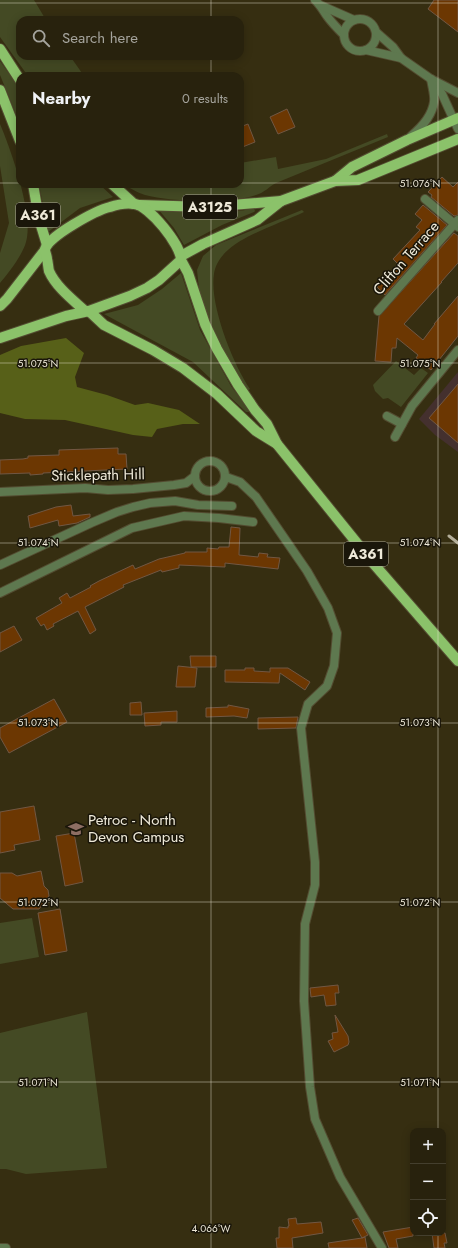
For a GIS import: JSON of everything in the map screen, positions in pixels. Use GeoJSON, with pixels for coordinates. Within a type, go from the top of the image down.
{"type":"FeatureCollection","features":[{"type":"Feature","properties":{"kind":"main road"},"geometry":{"type":"LineString","coordinates":[[0,49],[16,74]]}},
{"type":"Feature","properties":{"kind":"main road"},"geometry":{"type":"LineString","coordinates":[[0,90],[16,131]]}},
{"type":"Feature","properties":{"kind":"main road","name":"A3125"},"geometry":{"type":"LineString","coordinates":[[335,181],[352,167],[407,140],[457,122]]}},
{"type":"Feature","properties":{"kind":"main road","name":"A3125"},"geometry":{"type":"LineString","coordinates":[[136,205],[206,207],[281,201],[335,181],[358,180],[458,139]]}},
{"type":"Feature","properties":{"kind":"main road","name":"A361"},"geometry":{"type":"LineString","coordinates":[[34,188],[46,248]]}},
{"type":"Feature","properties":{"kind":"main road"},"geometry":{"type":"LineString","coordinates":[[0,338],[87,311],[147,288],[159,280],[181,258],[174,241],[159,221],[136,205],[117,188]]}},
{"type":"Feature","properties":{"kind":"main road","name":"A3125"},"geometry":{"type":"LineString","coordinates":[[181,258],[204,244],[257,220],[281,201]]}},
{"type":"Feature","properties":{"kind":"main road"},"geometry":{"type":"LineString","coordinates":[[0,306],[46,248],[64,231],[80,220],[110,207],[136,205]]}},
{"type":"Feature","properties":{"kind":"main road"},"geometry":{"type":"LineString","coordinates":[[46,248],[49,271],[60,287],[87,311]]}},
{"type":"Feature","properties":{"kind":"main road","name":"A361"},"geometry":{"type":"LineString","coordinates":[[181,258],[188,273],[205,324],[217,349],[238,385],[255,410],[267,424],[276,444],[373,563],[458,661]]}},
{"type":"Feature","properties":{"kind":"main road","name":"A361"},"geometry":{"type":"LineString","coordinates":[[87,311],[104,325],[153,350],[182,368],[217,394],[256,431],[276,444]]}},
{"type":"Feature","properties":{"kind":"street"},"geometry":{"type":"LineString","coordinates":[[318,3],[354,20],[364,19],[369,21],[373,25],[376,32],[401,58],[432,79],[458,93]]}},
{"type":"Feature","properties":{"kind":"street"},"geometry":{"type":"LineString","coordinates":[[318,3],[332,23],[344,35],[346,43],[349,46],[357,50],[366,50],[401,58]]}},
{"type":"Feature","properties":{"kind":"street"},"geometry":{"type":"LineString","coordinates":[[344,35],[347,26],[354,20]]}},
{"type":"Feature","properties":{"kind":"street"},"geometry":{"type":"LineString","coordinates":[[366,50],[374,43],[376,32]]}},
{"type":"Feature","properties":{"kind":"street"},"geometry":{"type":"LineString","coordinates":[[432,79],[457,122]]}},
{"type":"Feature","properties":{"kind":"street"},"geometry":{"type":"LineString","coordinates":[[407,140],[426,122],[431,111],[434,101],[432,79]]}},
{"type":"Feature","properties":{"kind":"street"},"geometry":{"type":"LineString","coordinates":[[425,199],[457,223]]}},
{"type":"Feature","properties":{"kind":"street","name":"Clifton Terrace"},"geometry":{"type":"LineString","coordinates":[[378,311],[457,223]]}},
{"type":"Feature","properties":{"kind":"street"},"geometry":{"type":"LineString","coordinates":[[395,438],[412,406],[458,350]]}},
{"type":"Feature","properties":{"kind":"street"},"geometry":{"type":"LineString","coordinates":[[387,416],[402,424]]}},
{"type":"Feature","properties":{"kind":"street"},"geometry":{"type":"LineString","coordinates":[[208,460],[220,464],[224,468],[226,477],[219,488],[210,491],[201,488],[196,482],[195,476],[198,466],[208,460]]}},
{"type":"Feature","properties":{"kind":"street","name":"Sticklepath Hill"},"geometry":{"type":"LineString","coordinates":[[0,492],[85,488],[108,490],[133,489],[186,483],[195,476]]}},
{"type":"Feature","properties":{"kind":"street"},"geometry":{"type":"LineString","coordinates":[[226,477],[240,482],[256,497],[307,571],[328,608],[337,633],[334,666],[327,686],[308,704],[301,728],[315,862],[315,885],[305,924],[304,1005],[310,1087],[315,1119],[340,1178],[382,1248]]}},
{"type":"Feature","properties":{"kind":"street"},"geometry":{"type":"LineString","coordinates":[[0,566],[91,523],[133,507],[150,503],[176,501],[198,505],[232,506]]}},
{"type":"Feature","properties":{"kind":"street"},"geometry":{"type":"LineString","coordinates":[[0,593],[132,528],[184,516],[253,522]]}},
{"type":"Feature","properties":{"kind":"street"},"geometry":{"type":"LineString","coordinates":[[0,1248],[6,1248]]}},
{"type":"Feature","properties":{"kind":"shaded area"},"geometry":{"type":"Polygon","coordinates":[[[458,372],[458,452],[435,435],[419,419],[458,372]]]}},
{"type":"Feature","properties":{"kind":"green space"},"geometry":{"type":"Polygon","coordinates":[[[0,0],[34,0],[44,16],[16,16],[16,59],[0,37],[0,0]]]}},
{"type":"Feature","properties":{"kind":"green space"},"geometry":{"type":"Polygon","coordinates":[[[17,60],[73,60],[81,72],[25,72],[17,60]]]}},
{"type":"Feature","properties":{"kind":"green space"},"geometry":{"type":"Polygon","coordinates":[[[0,61],[16,83],[16,114],[0,75],[0,61]]]}},
{"type":"Feature","properties":{"kind":"green space"},"geometry":{"type":"Polygon","coordinates":[[[0,124],[16,169],[16,188],[21,188],[27,216],[28,230],[26,242],[19,258],[0,283],[0,253],[9,223],[0,166],[0,124]]]}},
{"type":"Feature","properties":{"kind":"green space"},"geometry":{"type":"Polygon","coordinates":[[[387,134],[388,137],[276,183],[259,194],[245,198],[217,201],[170,199],[145,195],[130,188],[244,188],[244,162],[276,157],[278,169],[326,159],[387,134]]]}},
{"type":"Feature","properties":{"kind":"green space"},"geometry":{"type":"Polygon","coordinates":[[[40,188],[103,188],[113,197],[80,208],[48,232],[40,188]]]}},
{"type":"Feature","properties":{"kind":"green space"},"geometry":{"type":"Polygon","coordinates":[[[254,208],[254,212],[222,225],[184,245],[174,228],[158,209],[218,213],[254,208]]]}},
{"type":"Feature","properties":{"kind":"green space"},"geometry":{"type":"Polygon","coordinates":[[[302,210],[304,212],[235,244],[225,252],[217,264],[214,274],[213,287],[215,301],[230,350],[236,365],[250,389],[247,391],[225,353],[208,318],[199,289],[197,270],[203,256],[216,245],[302,210]]]}},
{"type":"Feature","properties":{"kind":"green space"},"geometry":{"type":"Polygon","coordinates":[[[181,273],[200,330],[231,386],[251,412],[246,412],[193,362],[104,314],[138,305],[162,289],[181,273]]]}},
{"type":"Feature","properties":{"kind":"green space"},"geometry":{"type":"Polygon","coordinates":[[[66,338],[84,353],[75,377],[77,387],[107,395],[135,405],[148,403],[179,410],[200,424],[183,424],[157,429],[152,437],[133,435],[65,420],[25,419],[0,413],[0,355],[21,346],[66,338]]]}},
{"type":"Feature","properties":{"kind":"green space"},"geometry":{"type":"Polygon","coordinates":[[[396,361],[414,375],[421,368],[428,373],[401,407],[388,398],[383,399],[375,391],[373,385],[396,361]]]}},
{"type":"Feature","properties":{"kind":"green space"},"geometry":{"type":"Polygon","coordinates":[[[32,918],[39,957],[0,964],[0,923],[32,918]]]}},
{"type":"Feature","properties":{"kind":"green space"},"geometry":{"type":"Polygon","coordinates":[[[87,1012],[107,1168],[26,1174],[0,1169],[0,1033],[87,1012]]]}},
{"type":"Feature","properties":{"kind":"building"},"geometry":{"type":"Polygon","coordinates":[[[434,0],[458,0],[458,32],[428,9],[434,0]]]}},
{"type":"Feature","properties":{"kind":"building"},"geometry":{"type":"Polygon","coordinates":[[[287,109],[295,127],[278,134],[270,117],[287,109]]]}},
{"type":"Feature","properties":{"kind":"building"},"geometry":{"type":"Polygon","coordinates":[[[248,124],[255,142],[244,146],[244,126],[248,124]]]}},
{"type":"Feature","properties":{"kind":"building"},"geometry":{"type":"Polygon","coordinates":[[[442,177],[453,187],[458,182],[458,215],[454,216],[431,197],[432,195],[428,192],[442,177]]]}},
{"type":"Feature","properties":{"kind":"building"},"geometry":{"type":"Polygon","coordinates":[[[423,205],[447,225],[385,295],[377,287],[398,264],[393,259],[420,230],[416,227],[422,220],[415,214],[423,205]]]}},
{"type":"Feature","properties":{"kind":"building"},"geometry":{"type":"Polygon","coordinates":[[[454,233],[458,236],[458,263],[404,324],[423,340],[434,324],[458,296],[458,336],[431,370],[416,358],[418,355],[397,338],[396,348],[392,348],[391,362],[375,361],[379,316],[454,233]]]}},
{"type":"Feature","properties":{"kind":"building"},"geometry":{"type":"Polygon","coordinates":[[[458,384],[458,443],[429,418],[458,384]]]}},
{"type":"Feature","properties":{"kind":"building"},"geometry":{"type":"Polygon","coordinates":[[[118,448],[118,454],[126,454],[127,469],[30,475],[30,473],[0,474],[0,460],[23,459],[28,458],[28,456],[59,455],[59,450],[118,448]]]}},
{"type":"Feature","properties":{"kind":"building"},"geometry":{"type":"Polygon","coordinates":[[[71,505],[73,516],[90,514],[90,517],[77,523],[59,526],[58,520],[30,528],[28,516],[56,507],[71,505]]]}},
{"type":"Feature","properties":{"kind":"building"},"geometry":{"type":"Polygon","coordinates":[[[231,527],[240,528],[239,555],[258,557],[259,553],[268,554],[267,557],[280,558],[278,569],[225,563],[225,567],[179,565],[179,568],[162,572],[161,570],[123,585],[124,587],[85,607],[96,630],[90,634],[78,611],[53,624],[54,626],[47,630],[44,624],[41,626],[36,618],[62,603],[59,598],[67,593],[70,598],[99,581],[133,565],[135,569],[159,559],[185,552],[207,552],[207,548],[218,549],[219,547],[229,547],[231,527]]]}},
{"type":"Feature","properties":{"kind":"building"},"geometry":{"type":"Polygon","coordinates":[[[14,626],[22,640],[0,652],[0,633],[14,626]]]}},
{"type":"Feature","properties":{"kind":"building"},"geometry":{"type":"Polygon","coordinates":[[[190,656],[216,656],[216,667],[191,667],[190,656]]]}},
{"type":"Feature","properties":{"kind":"building"},"geometry":{"type":"Polygon","coordinates":[[[178,666],[197,668],[195,687],[176,687],[178,666]]]}},
{"type":"Feature","properties":{"kind":"building"},"geometry":{"type":"Polygon","coordinates":[[[245,668],[254,668],[254,671],[270,672],[270,668],[288,668],[310,682],[305,690],[280,673],[279,683],[225,682],[225,670],[245,670],[245,668]]]}},
{"type":"Feature","properties":{"kind":"building"},"geometry":{"type":"Polygon","coordinates":[[[54,699],[67,722],[9,753],[0,737],[0,728],[54,699]]]}},
{"type":"Feature","properties":{"kind":"building"},"geometry":{"type":"Polygon","coordinates":[[[141,702],[142,715],[130,715],[130,703],[141,702]]]}},
{"type":"Feature","properties":{"kind":"building"},"geometry":{"type":"Polygon","coordinates":[[[228,705],[249,709],[247,718],[234,716],[206,717],[206,708],[228,707],[228,705]]]}},
{"type":"Feature","properties":{"kind":"building"},"geometry":{"type":"Polygon","coordinates":[[[177,711],[177,722],[161,722],[161,725],[145,726],[144,713],[177,711]]]}},
{"type":"Feature","properties":{"kind":"building"},"geometry":{"type":"Polygon","coordinates":[[[298,717],[296,728],[258,729],[258,718],[298,717]]]}},
{"type":"Feature","properties":{"kind":"building"},"geometry":{"type":"Polygon","coordinates":[[[34,806],[40,840],[14,845],[15,850],[0,853],[0,812],[34,806]]]}},
{"type":"Feature","properties":{"kind":"building"},"geometry":{"type":"Polygon","coordinates":[[[74,833],[83,882],[65,886],[56,836],[74,833]]]}},
{"type":"Feature","properties":{"kind":"building"},"geometry":{"type":"Polygon","coordinates":[[[41,871],[44,886],[48,890],[49,896],[39,909],[13,909],[0,898],[0,873],[12,873],[17,876],[41,871]]]}},
{"type":"Feature","properties":{"kind":"building"},"geometry":{"type":"Polygon","coordinates":[[[60,909],[67,951],[45,955],[38,913],[60,909]]]}},
{"type":"Feature","properties":{"kind":"building"},"geometry":{"type":"Polygon","coordinates":[[[338,985],[339,993],[335,993],[336,1005],[326,1006],[324,995],[311,997],[310,988],[338,985]]]}},
{"type":"Feature","properties":{"kind":"building"},"geometry":{"type":"Polygon","coordinates":[[[335,1015],[348,1036],[349,1042],[348,1045],[334,1052],[328,1041],[333,1039],[332,1033],[338,1032],[335,1015]]]}},
{"type":"Feature","properties":{"kind":"building"},"geometry":{"type":"Polygon","coordinates":[[[296,1218],[297,1224],[321,1222],[323,1233],[292,1238],[293,1248],[277,1248],[276,1238],[279,1238],[279,1227],[288,1228],[288,1219],[296,1218]]]}},
{"type":"Feature","properties":{"kind":"building"},"geometry":{"type":"Polygon","coordinates":[[[358,1218],[368,1235],[362,1238],[352,1220],[358,1218]]]}},
{"type":"Feature","properties":{"kind":"building"},"geometry":{"type":"Polygon","coordinates":[[[410,1228],[410,1236],[413,1236],[396,1239],[398,1248],[389,1248],[383,1232],[410,1228]]]}},
{"type":"Feature","properties":{"kind":"building"},"geometry":{"type":"Polygon","coordinates":[[[432,1236],[446,1236],[447,1243],[444,1243],[445,1248],[434,1248],[432,1236]]]}},
{"type":"Feature","properties":{"kind":"building"},"geometry":{"type":"Polygon","coordinates":[[[365,1237],[367,1248],[329,1248],[328,1243],[365,1237]]]}},
{"type":"Feature","properties":{"kind":"railway"},"geometry":{"type":"LineString","coordinates":[[449,536],[458,543]]}},
{"type":"Feature","properties":{"kind":"place","name":"Petroc - North Devon Campus"},"geometry":{"type":"Point","coordinates":[76,829]}}]}
